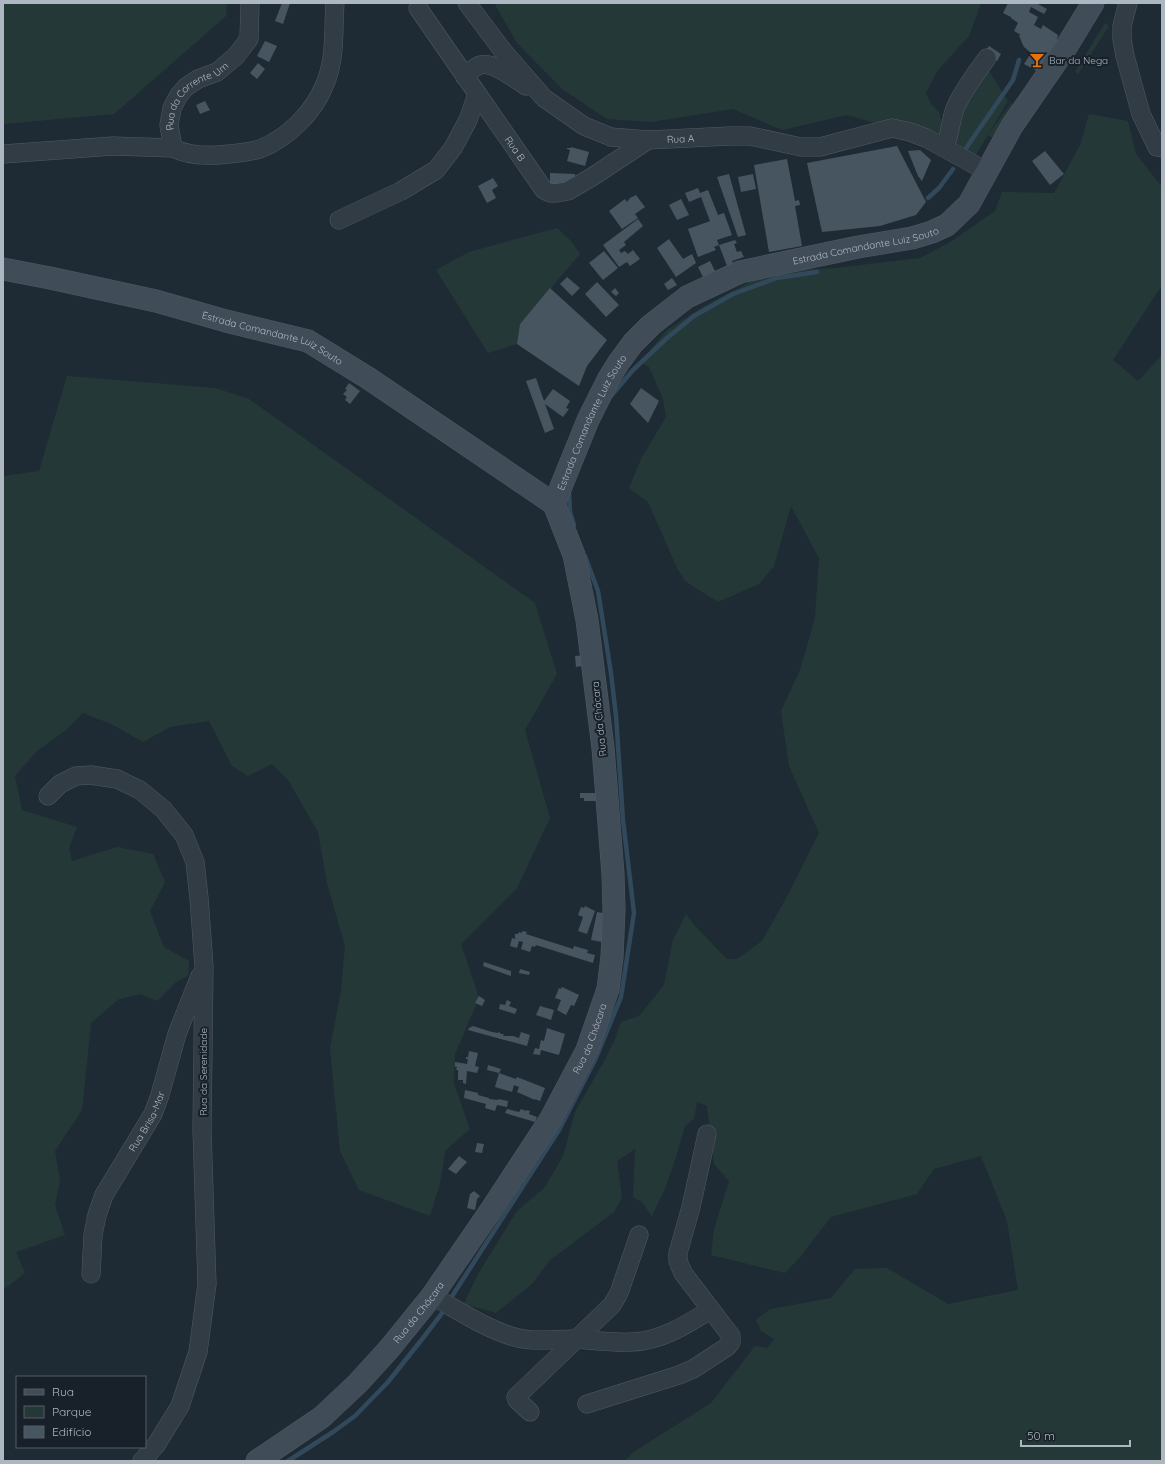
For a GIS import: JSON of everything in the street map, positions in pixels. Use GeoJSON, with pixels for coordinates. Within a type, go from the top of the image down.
{"type":"FeatureCollection","features":[{"type":"Feature","properties":{"kind":"street","name":"Rua da Corrente Um"},"geometry":{"type":"LineString","coordinates":[[3,154],[113,146],[173,148],[169,125],[172,108],[179,95],[186,87],[198,79],[217,72],[236,56],[249,39],[250,3]]}},
{"type":"Feature","properties":{"kind":"street"},"geometry":{"type":"LineString","coordinates":[[173,148],[181,152],[204,156],[236,153],[259,149],[276,141],[294,128],[313,108],[326,83],[334,47],[335,3]]}},
{"type":"Feature","properties":{"kind":"street","name":"Rua A"},"geometry":{"type":"LineString","coordinates":[[467,3],[503,51],[544,98],[584,126],[611,137],[648,140],[750,136],[801,147],[820,147],[892,128],[910,132],[944,148],[986,171]]}},
{"type":"Feature","properties":{"kind":"street","name":"Estrada Comandante Luiz Souto"},"geometry":{"type":"LineString","coordinates":[[3,269],[156,301],[226,321],[308,341],[368,378],[554,504],[588,420],[609,378],[633,343],[651,325],[687,297],[740,272],[858,247],[912,238],[932,232],[947,225],[969,204],[1012,126],[1065,49],[1093,3]]}},
{"type":"Feature","properties":{"kind":"street"},"geometry":{"type":"LineString","coordinates":[[1128,3],[1122,26],[1124,56],[1141,114],[1160,148]]}},
{"type":"Feature","properties":{"kind":"street","name":"Rua B"},"geometry":{"type":"LineString","coordinates":[[418,8],[544,190],[550,193],[568,191],[648,140]]}},
{"type":"Feature","properties":{"kind":"street"},"geometry":{"type":"LineString","coordinates":[[944,148],[948,141],[956,106],[987,58]]}},
{"type":"Feature","properties":{"kind":"street"},"geometry":{"type":"LineString","coordinates":[[465,77],[476,67],[481,65],[490,65],[504,71],[544,98]]}},
{"type":"Feature","properties":{"kind":"street"},"geometry":{"type":"LineString","coordinates":[[339,220],[401,191],[436,170],[453,148],[468,120],[477,94]]}},
{"type":"Feature","properties":{"kind":"street","name":"Rua da Chácara"},"geometry":{"type":"LineString","coordinates":[[257,1461],[322,1417],[358,1383],[389,1349],[432,1296],[550,1120],[587,1050],[608,989],[612,957],[614,909],[613,874],[603,748],[586,613],[574,555],[554,504]]}},
{"type":"Feature","properties":{"kind":"street","name":"Rua da Serenidade"},"geometry":{"type":"LineString","coordinates":[[48,796],[60,784],[76,776],[90,775],[117,779],[140,790],[163,809],[184,835],[195,862],[204,966],[202,1130],[207,1284],[198,1352],[180,1406],[156,1445],[142,1461]]}},
{"type":"Feature","properties":{"kind":"street","name":"Rua Brisa-Mar"},"geometry":{"type":"LineString","coordinates":[[91,1274],[93,1235],[97,1215],[104,1195],[153,1114],[177,1034],[204,966]]}},
{"type":"Feature","properties":{"kind":"street"},"geometry":{"type":"LineString","coordinates":[[587,1404],[679,1376],[693,1369],[727,1347],[731,1342],[730,1336],[683,1273],[678,1262],[678,1253],[691,1207],[707,1134]]}},
{"type":"Feature","properties":{"kind":"street"},"geometry":{"type":"LineString","coordinates":[[530,1412],[517,1400],[516,1396],[574,1339],[612,1305],[619,1293],[639,1235]]}},
{"type":"Feature","properties":{"kind":"street"},"geometry":{"type":"LineString","coordinates":[[432,1296],[494,1330],[513,1337],[536,1340],[574,1339],[633,1342],[651,1339],[670,1333],[710,1310]]}},
{"type":"Feature","properties":{"kind":"green space"},"geometry":{"type":"Polygon","coordinates":[[[3,3],[227,3],[226,16],[114,114],[3,124],[3,3]]]}},
{"type":"Feature","properties":{"kind":"green space"},"geometry":{"type":"Polygon","coordinates":[[[494,3],[981,3],[969,36],[937,71],[926,93],[931,104],[939,112],[943,129],[942,142],[847,115],[782,130],[733,109],[651,122],[607,119],[562,89],[517,43],[494,3]]]}},
{"type":"Feature","properties":{"kind":"green space"},"geometry":{"type":"Polygon","coordinates":[[[1105,23],[1109,26],[1078,74],[1075,72],[1105,23]]]}},
{"type":"Feature","properties":{"kind":"green space"},"geometry":{"type":"Polygon","coordinates":[[[987,68],[1008,101],[974,158],[954,148],[958,126],[965,107],[987,68]]]}},
{"type":"Feature","properties":{"kind":"green space"},"geometry":{"type":"Polygon","coordinates":[[[1011,103],[1016,106],[993,138],[988,135],[1011,103]]]}},
{"type":"Feature","properties":{"kind":"green space"},"geometry":{"type":"Polygon","coordinates":[[[1089,114],[1128,121],[1136,154],[1162,187],[1162,285],[1113,360],[1138,381],[1162,355],[1162,1461],[624,1461],[635,1451],[711,1403],[755,1346],[767,1348],[774,1339],[761,1331],[756,1320],[770,1309],[831,1298],[855,1269],[887,1268],[948,1304],[1018,1290],[1007,1221],[981,1156],[934,1169],[917,1194],[831,1217],[800,1257],[785,1273],[711,1255],[714,1229],[729,1181],[714,1164],[707,1106],[697,1102],[694,1119],[685,1126],[665,1189],[652,1216],[642,1202],[633,1197],[635,1149],[617,1161],[622,1198],[614,1212],[549,1261],[532,1284],[496,1313],[464,1304],[478,1274],[517,1211],[545,1187],[563,1156],[575,1112],[603,1063],[615,1039],[621,1022],[639,1016],[664,985],[673,940],[686,914],[695,926],[727,959],[737,959],[762,941],[790,891],[819,833],[789,766],[781,711],[800,670],[815,618],[819,558],[791,506],[774,566],[759,584],[718,602],[685,581],[677,568],[648,502],[629,488],[641,459],[666,417],[663,399],[649,367],[641,362],[667,330],[704,306],[750,282],[776,271],[835,268],[920,258],[952,241],[995,211],[1002,192],[1054,193],[1080,145],[1089,114]]]}},
{"type":"Feature","properties":{"kind":"green space"},"geometry":{"type":"Polygon","coordinates":[[[557,228],[571,241],[580,254],[520,324],[517,344],[488,353],[436,270],[469,252],[557,228]]]}},
{"type":"Feature","properties":{"kind":"green space"},"geometry":{"type":"Polygon","coordinates":[[[67,376],[215,388],[249,399],[535,603],[557,674],[525,730],[550,818],[517,888],[461,944],[479,998],[455,1054],[454,1084],[470,1129],[445,1151],[440,1184],[430,1216],[359,1190],[340,1151],[330,1049],[341,990],[345,946],[327,883],[318,832],[288,780],[272,764],[248,776],[232,766],[209,721],[170,727],[143,742],[111,724],[83,713],[66,730],[36,752],[15,776],[22,810],[77,827],[69,848],[72,861],[117,847],[153,854],[165,882],[150,911],[164,947],[189,961],[188,976],[175,983],[157,1001],[140,994],[119,999],[91,1023],[82,1110],[55,1151],[60,1181],[55,1205],[65,1235],[16,1252],[25,1273],[3,1290],[3,476],[39,471],[67,376]]]}},
{"type":"Feature","properties":{"kind":"building"},"geometry":{"type":"Polygon","coordinates":[[[282,3],[290,3],[283,24],[275,21],[282,3]]]}},
{"type":"Feature","properties":{"kind":"building"},"geometry":{"type":"Polygon","coordinates":[[[1008,3],[1036,3],[1047,9],[1044,14],[1031,7],[1029,12],[1038,17],[1034,25],[1041,29],[1043,25],[1058,35],[1057,40],[1059,49],[1043,74],[1024,64],[1031,53],[1024,47],[1019,35],[1021,35],[1014,31],[1018,23],[1003,13],[1008,3]]]}},
{"type":"Feature","properties":{"kind":"building"},"geometry":{"type":"Polygon","coordinates":[[[265,41],[277,46],[269,62],[257,56],[265,41]]]}},
{"type":"Feature","properties":{"kind":"building"},"geometry":{"type":"Polygon","coordinates":[[[989,46],[1001,54],[997,61],[984,54],[989,46]]]}},
{"type":"Feature","properties":{"kind":"building"},"geometry":{"type":"Polygon","coordinates":[[[258,63],[265,69],[257,79],[250,73],[258,63]]]}},
{"type":"Feature","properties":{"kind":"building"},"geometry":{"type":"Polygon","coordinates":[[[205,101],[210,110],[200,114],[196,105],[205,101]]]}},
{"type":"Feature","properties":{"kind":"building"},"geometry":{"type":"Polygon","coordinates":[[[897,146],[926,202],[916,215],[880,226],[822,232],[807,163],[897,146]]]}},
{"type":"Feature","properties":{"kind":"building"},"geometry":{"type":"Polygon","coordinates":[[[571,147],[589,152],[585,166],[567,161],[570,150],[567,148],[571,147]]]}},
{"type":"Feature","properties":{"kind":"building"},"geometry":{"type":"Polygon","coordinates":[[[920,150],[931,160],[922,181],[918,176],[908,151],[920,150]]]}},
{"type":"Feature","properties":{"kind":"building"},"geometry":{"type":"Polygon","coordinates":[[[1045,151],[1064,174],[1050,185],[1032,161],[1045,151]]]}},
{"type":"Feature","properties":{"kind":"building"},"geometry":{"type":"Polygon","coordinates":[[[787,159],[795,201],[799,200],[800,205],[795,206],[802,246],[769,252],[754,165],[787,159]]]}},
{"type":"Feature","properties":{"kind":"building"},"geometry":{"type":"Polygon","coordinates":[[[550,173],[575,174],[575,186],[550,185],[550,173]]]}},
{"type":"Feature","properties":{"kind":"building"},"geometry":{"type":"Polygon","coordinates":[[[729,174],[746,235],[738,237],[717,177],[729,174]]]}},
{"type":"Feature","properties":{"kind":"building"},"geometry":{"type":"Polygon","coordinates":[[[753,174],[756,189],[741,192],[738,177],[753,174]]]}},
{"type":"Feature","properties":{"kind":"building"},"geometry":{"type":"Polygon","coordinates":[[[493,178],[498,186],[492,190],[496,198],[487,203],[478,186],[493,178]]]}},
{"type":"Feature","properties":{"kind":"building"},"geometry":{"type":"Polygon","coordinates":[[[698,188],[700,193],[708,190],[718,215],[724,213],[732,235],[717,240],[719,245],[714,247],[716,250],[698,257],[688,229],[710,221],[701,197],[689,202],[685,193],[698,188]]]}},
{"type":"Feature","properties":{"kind":"building"},"geometry":{"type":"Polygon","coordinates":[[[636,195],[645,207],[635,214],[638,218],[622,229],[609,211],[625,199],[627,202],[630,198],[636,195]]]}},
{"type":"Feature","properties":{"kind":"building"},"geometry":{"type":"Polygon","coordinates":[[[681,199],[689,215],[677,220],[669,205],[681,199]]]}},
{"type":"Feature","properties":{"kind":"building"},"geometry":{"type":"Polygon","coordinates":[[[638,219],[643,226],[624,242],[626,245],[619,250],[621,253],[625,251],[628,254],[633,250],[640,259],[630,266],[627,262],[619,267],[603,245],[638,219]]]}},
{"type":"Feature","properties":{"kind":"building"},"geometry":{"type":"Polygon","coordinates":[[[669,239],[683,259],[692,254],[696,263],[676,277],[657,248],[669,239]]]}},
{"type":"Feature","properties":{"kind":"building"},"geometry":{"type":"Polygon","coordinates":[[[735,240],[737,243],[734,244],[737,252],[741,251],[744,257],[732,261],[733,264],[727,266],[719,245],[735,240]]]}},
{"type":"Feature","properties":{"kind":"building"},"geometry":{"type":"Polygon","coordinates":[[[604,251],[618,268],[603,280],[589,263],[604,251]]]}},
{"type":"Feature","properties":{"kind":"building"},"geometry":{"type":"Polygon","coordinates":[[[710,261],[716,273],[704,279],[698,267],[710,261]]]}},
{"type":"Feature","properties":{"kind":"building"},"geometry":{"type":"Polygon","coordinates":[[[567,277],[580,288],[572,296],[560,284],[567,277]]]}},
{"type":"Feature","properties":{"kind":"building"},"geometry":{"type":"Polygon","coordinates":[[[672,278],[677,285],[668,290],[664,284],[672,278]]]}},
{"type":"Feature","properties":{"kind":"building"},"geometry":{"type":"Polygon","coordinates":[[[597,282],[619,305],[606,317],[585,294],[597,282]]]}},
{"type":"Feature","properties":{"kind":"building"},"geometry":{"type":"Polygon","coordinates":[[[550,288],[607,340],[587,366],[579,386],[517,344],[520,324],[550,288]]]}},
{"type":"Feature","properties":{"kind":"building"},"geometry":{"type":"Polygon","coordinates":[[[615,288],[619,293],[616,296],[611,292],[615,288]]]}},
{"type":"Feature","properties":{"kind":"building"},"geometry":{"type":"Polygon","coordinates":[[[536,378],[544,401],[553,389],[570,401],[566,408],[569,409],[563,417],[545,404],[554,429],[545,433],[526,381],[536,378]]]}},
{"type":"Feature","properties":{"kind":"building"},"geometry":{"type":"Polygon","coordinates":[[[349,383],[360,391],[350,404],[345,400],[347,397],[343,394],[347,390],[345,389],[349,383]]]}},
{"type":"Feature","properties":{"kind":"building"},"geometry":{"type":"Polygon","coordinates":[[[641,388],[659,401],[648,423],[630,404],[641,388]]]}},
{"type":"Feature","properties":{"kind":"building"},"geometry":{"type":"Polygon","coordinates":[[[586,655],[587,665],[576,667],[575,656],[586,655]]]}},
{"type":"Feature","properties":{"kind":"building"},"geometry":{"type":"Polygon","coordinates":[[[580,793],[596,793],[596,801],[584,801],[584,798],[580,798],[580,793]]]}},
{"type":"Feature","properties":{"kind":"building"},"geometry":{"type":"Polygon","coordinates":[[[585,906],[595,911],[587,934],[578,931],[583,917],[578,915],[581,907],[584,908],[585,906]]]}},
{"type":"Feature","properties":{"kind":"building"},"geometry":{"type":"Polygon","coordinates":[[[597,912],[608,914],[602,942],[591,940],[597,912]]]}},
{"type":"Feature","properties":{"kind":"building"},"geometry":{"type":"Polygon","coordinates":[[[523,931],[527,932],[526,934],[573,949],[574,946],[588,950],[587,953],[595,955],[593,963],[536,945],[535,947],[532,946],[530,952],[521,949],[523,942],[519,941],[517,948],[510,946],[512,938],[515,939],[515,934],[523,931]]]}},
{"type":"Feature","properties":{"kind":"building"},"geometry":{"type":"Polygon","coordinates":[[[484,962],[511,971],[511,976],[483,966],[484,962]]]}},
{"type":"Feature","properties":{"kind":"building"},"geometry":{"type":"Polygon","coordinates":[[[520,969],[530,972],[529,975],[519,973],[520,969]]]}},
{"type":"Feature","properties":{"kind":"building"},"geometry":{"type":"Polygon","coordinates":[[[562,987],[579,995],[574,1006],[571,1005],[566,1015],[557,1010],[561,1000],[555,998],[559,988],[561,989],[562,987]]]}},
{"type":"Feature","properties":{"kind":"building"},"geometry":{"type":"Polygon","coordinates":[[[479,996],[485,1000],[482,1006],[475,1003],[479,996]]]}},
{"type":"Feature","properties":{"kind":"building"},"geometry":{"type":"Polygon","coordinates":[[[507,1000],[511,1002],[509,1006],[517,1009],[515,1014],[499,1009],[500,1004],[505,1005],[507,1000]]]}},
{"type":"Feature","properties":{"kind":"building"},"geometry":{"type":"Polygon","coordinates":[[[540,1006],[554,1010],[551,1020],[536,1015],[540,1006]]]}},
{"type":"Feature","properties":{"kind":"building"},"geometry":{"type":"Polygon","coordinates":[[[473,1026],[492,1032],[499,1032],[504,1034],[503,1036],[513,1036],[519,1038],[521,1032],[530,1035],[527,1046],[468,1030],[473,1026]]]}},
{"type":"Feature","properties":{"kind":"building"},"geometry":{"type":"Polygon","coordinates":[[[547,1028],[565,1034],[559,1055],[541,1050],[540,1055],[533,1054],[535,1048],[539,1049],[541,1040],[544,1041],[547,1028]]]}},
{"type":"Feature","properties":{"kind":"building"},"geometry":{"type":"Polygon","coordinates":[[[469,1051],[478,1053],[475,1066],[479,1067],[477,1073],[467,1071],[466,1084],[463,1083],[463,1080],[458,1080],[458,1070],[456,1070],[457,1067],[455,1067],[455,1062],[467,1064],[468,1059],[466,1059],[466,1057],[468,1057],[469,1051]]]}},
{"type":"Feature","properties":{"kind":"building"},"geometry":{"type":"Polygon","coordinates":[[[488,1065],[501,1069],[499,1073],[487,1070],[488,1065]]]}},
{"type":"Feature","properties":{"kind":"building"},"geometry":{"type":"Polygon","coordinates":[[[499,1073],[516,1079],[517,1077],[545,1088],[540,1101],[517,1092],[519,1087],[514,1085],[512,1092],[495,1087],[499,1073]]]}},
{"type":"Feature","properties":{"kind":"building"},"geometry":{"type":"Polygon","coordinates":[[[465,1090],[478,1093],[478,1095],[489,1099],[508,1101],[507,1107],[497,1105],[495,1111],[485,1108],[486,1104],[464,1098],[465,1090]]]}},
{"type":"Feature","properties":{"kind":"building"},"geometry":{"type":"Polygon","coordinates":[[[507,1109],[519,1112],[521,1109],[530,1111],[529,1114],[537,1117],[535,1122],[505,1113],[507,1109]]]}},
{"type":"Feature","properties":{"kind":"building"},"geometry":{"type":"Polygon","coordinates":[[[477,1143],[484,1144],[482,1153],[475,1152],[477,1143]]]}},
{"type":"Feature","properties":{"kind":"building"},"geometry":{"type":"Polygon","coordinates":[[[459,1156],[467,1162],[456,1174],[448,1169],[459,1156]]]}},
{"type":"Feature","properties":{"kind":"building"},"geometry":{"type":"Polygon","coordinates":[[[474,1191],[480,1196],[477,1199],[475,1210],[467,1208],[470,1194],[474,1191]]]}},
{"type":"Feature","properties":{"kind":"waterway"},"geometry":{"type":"LineString","coordinates":[[962,154],[1013,80],[1019,60]]}},
{"type":"Feature","properties":{"kind":"waterway"},"geometry":{"type":"LineString","coordinates":[[928,198],[939,188],[953,169]]}},
{"type":"Feature","properties":{"kind":"waterway"},"geometry":{"type":"LineString","coordinates":[[611,396],[633,370],[667,338],[694,316],[733,294],[777,278],[817,272]]}},
{"type":"Feature","properties":{"kind":"waterway"},"geometry":{"type":"LineString","coordinates":[[569,493],[570,512],[574,525]]}},
{"type":"Feature","properties":{"kind":"waterway"},"geometry":{"type":"LineString","coordinates":[[449,1301],[559,1130],[596,1058],[621,997],[634,913],[623,820],[616,716],[611,673],[598,591],[585,556]]}},
{"type":"Feature","properties":{"kind":"waterway"},"geometry":{"type":"LineString","coordinates":[[288,1461],[355,1416],[388,1382],[446,1308]]}},
{"type":"Feature","properties":{"kind":"place","name":"Bar da Nega"},"geometry":{"type":"Point","coordinates":[1037,60]}}]}
